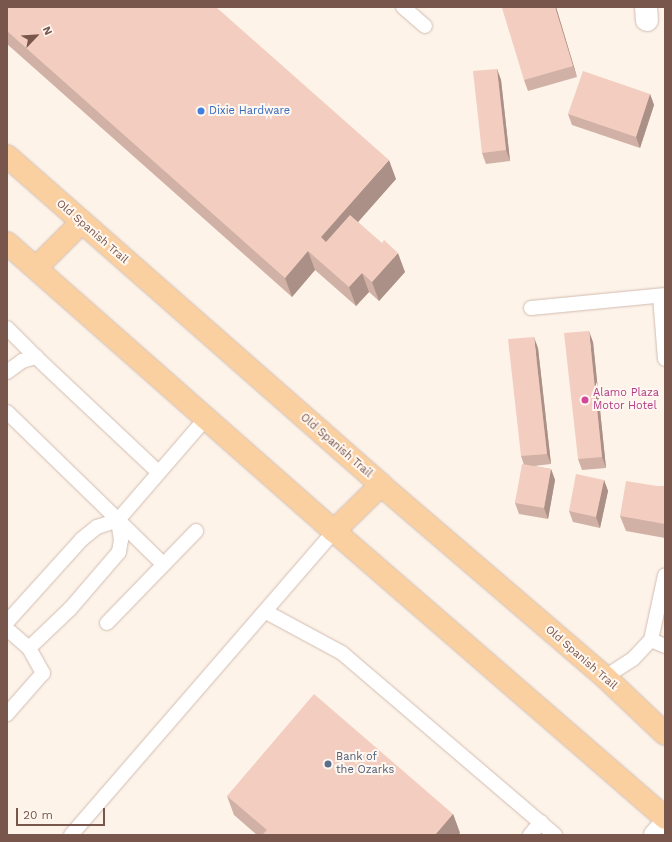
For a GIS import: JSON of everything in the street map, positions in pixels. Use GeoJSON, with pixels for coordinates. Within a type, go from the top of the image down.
{"type":"FeatureCollection","features":[{"type":"Feature","properties":{"kind":"main road","name":"Old Spanish Trail"},"geometry":{"type":"LineString","coordinates":[[7,156],[381,485],[605,677],[665,734]]}},
{"type":"Feature","properties":{"kind":"main road"},"geometry":{"type":"LineString","coordinates":[[36,268],[82,222]]}},
{"type":"Feature","properties":{"kind":"main road"},"geometry":{"type":"LineString","coordinates":[[7,243],[334,531],[665,818]]}},
{"type":"Feature","properties":{"kind":"main road"},"geometry":{"type":"LineString","coordinates":[[334,531],[381,485]]}},
{"type":"Feature","properties":{"kind":"street"},"geometry":{"type":"LineString","coordinates":[[656,835],[665,824]]}},
{"type":"Feature","properties":{"kind":"lane"},"geometry":{"type":"LineString","coordinates":[[404,7],[425,26]]}},
{"type":"Feature","properties":{"kind":"lane"},"geometry":{"type":"LineString","coordinates":[[531,308],[662,296],[665,359]]}},
{"type":"Feature","properties":{"kind":"lane"},"geometry":{"type":"LineString","coordinates":[[7,328],[158,472]]}},
{"type":"Feature","properties":{"kind":"lane"},"geometry":{"type":"LineString","coordinates":[[7,372],[22,361],[36,357]]}},
{"type":"Feature","properties":{"kind":"lane"},"geometry":{"type":"LineString","coordinates":[[7,412],[163,564]]}},
{"type":"Feature","properties":{"kind":"lane"},"geometry":{"type":"LineString","coordinates":[[7,622],[82,539],[97,527],[118,520],[206,418]]}},
{"type":"Feature","properties":{"kind":"lane"},"geometry":{"type":"LineString","coordinates":[[29,648],[70,609],[119,552],[121,540],[118,520]]}},
{"type":"Feature","properties":{"kind":"lane"},"geometry":{"type":"LineString","coordinates":[[107,623],[196,531]]}},
{"type":"Feature","properties":{"kind":"lane"},"geometry":{"type":"LineString","coordinates":[[71,835],[266,612],[334,531]]}},
{"type":"Feature","properties":{"kind":"lane"},"geometry":{"type":"LineString","coordinates":[[605,677],[633,659],[651,640],[665,575]]}},
{"type":"Feature","properties":{"kind":"lane"},"geometry":{"type":"LineString","coordinates":[[266,612],[342,653],[555,835]]}},
{"type":"Feature","properties":{"kind":"lane"},"geometry":{"type":"LineString","coordinates":[[7,629],[29,648],[43,673],[7,714]]}},
{"type":"Feature","properties":{"kind":"lane"},"geometry":{"type":"LineString","coordinates":[[651,640],[665,646]]}},
{"type":"Feature","properties":{"kind":"lane"},"geometry":{"type":"LineString","coordinates":[[530,835],[541,822]]}},
{"type":"Feature","properties":{"kind":"building","name":"Dixie Hardware"},"geometry":{"type":"Polygon","coordinates":[[[7,7],[216,7],[389,160],[321,237],[326,242],[350,215],[382,243],[384,240],[398,253],[372,282],[362,273],[349,287],[308,251],[285,278],[7,31],[7,7]]]}},
{"type":"Feature","properties":{"kind":"building"},"geometry":{"type":"Polygon","coordinates":[[[555,7],[573,66],[524,80],[502,8],[555,7]]]}},
{"type":"Feature","properties":{"kind":"building"},"geometry":{"type":"Polygon","coordinates":[[[497,69],[506,150],[482,153],[473,71],[497,69]]]}},
{"type":"Feature","properties":{"kind":"building"},"geometry":{"type":"Polygon","coordinates":[[[583,71],[650,94],[636,137],[568,114],[583,71]]]}},
{"type":"Feature","properties":{"kind":"building"},"geometry":{"type":"Polygon","coordinates":[[[589,331],[602,457],[578,459],[564,333],[589,331]]]}},
{"type":"Feature","properties":{"kind":"building"},"geometry":{"type":"Polygon","coordinates":[[[534,337],[547,454],[521,456],[508,339],[534,337]]]}},
{"type":"Feature","properties":{"kind":"building"},"geometry":{"type":"Polygon","coordinates":[[[522,464],[551,469],[544,508],[515,503],[522,464]]]}},
{"type":"Feature","properties":{"kind":"building"},"geometry":{"type":"Polygon","coordinates":[[[576,474],[604,480],[596,517],[569,511],[576,474]]]}},
{"type":"Feature","properties":{"kind":"building"},"geometry":{"type":"Polygon","coordinates":[[[626,481],[665,486],[665,524],[620,516],[626,481]]]}},
{"type":"Feature","properties":{"kind":"building","name":"Bank of the Ozarks"},"geometry":{"type":"Polygon","coordinates":[[[314,694],[453,814],[435,835],[262,835],[267,830],[227,796],[314,694]]]}},
{"type":"Feature","properties":{"kind":"place","name":"Dixie Hardware"},"geometry":{"type":"Point","coordinates":[201,111]}},
{"type":"Feature","properties":{"kind":"place","name":"Alamo Plaza Motor Hotel"},"geometry":{"type":"Point","coordinates":[585,400]}},
{"type":"Feature","properties":{"kind":"place","name":"Bank of the Ozarks"},"geometry":{"type":"Point","coordinates":[328,764]}}]}
